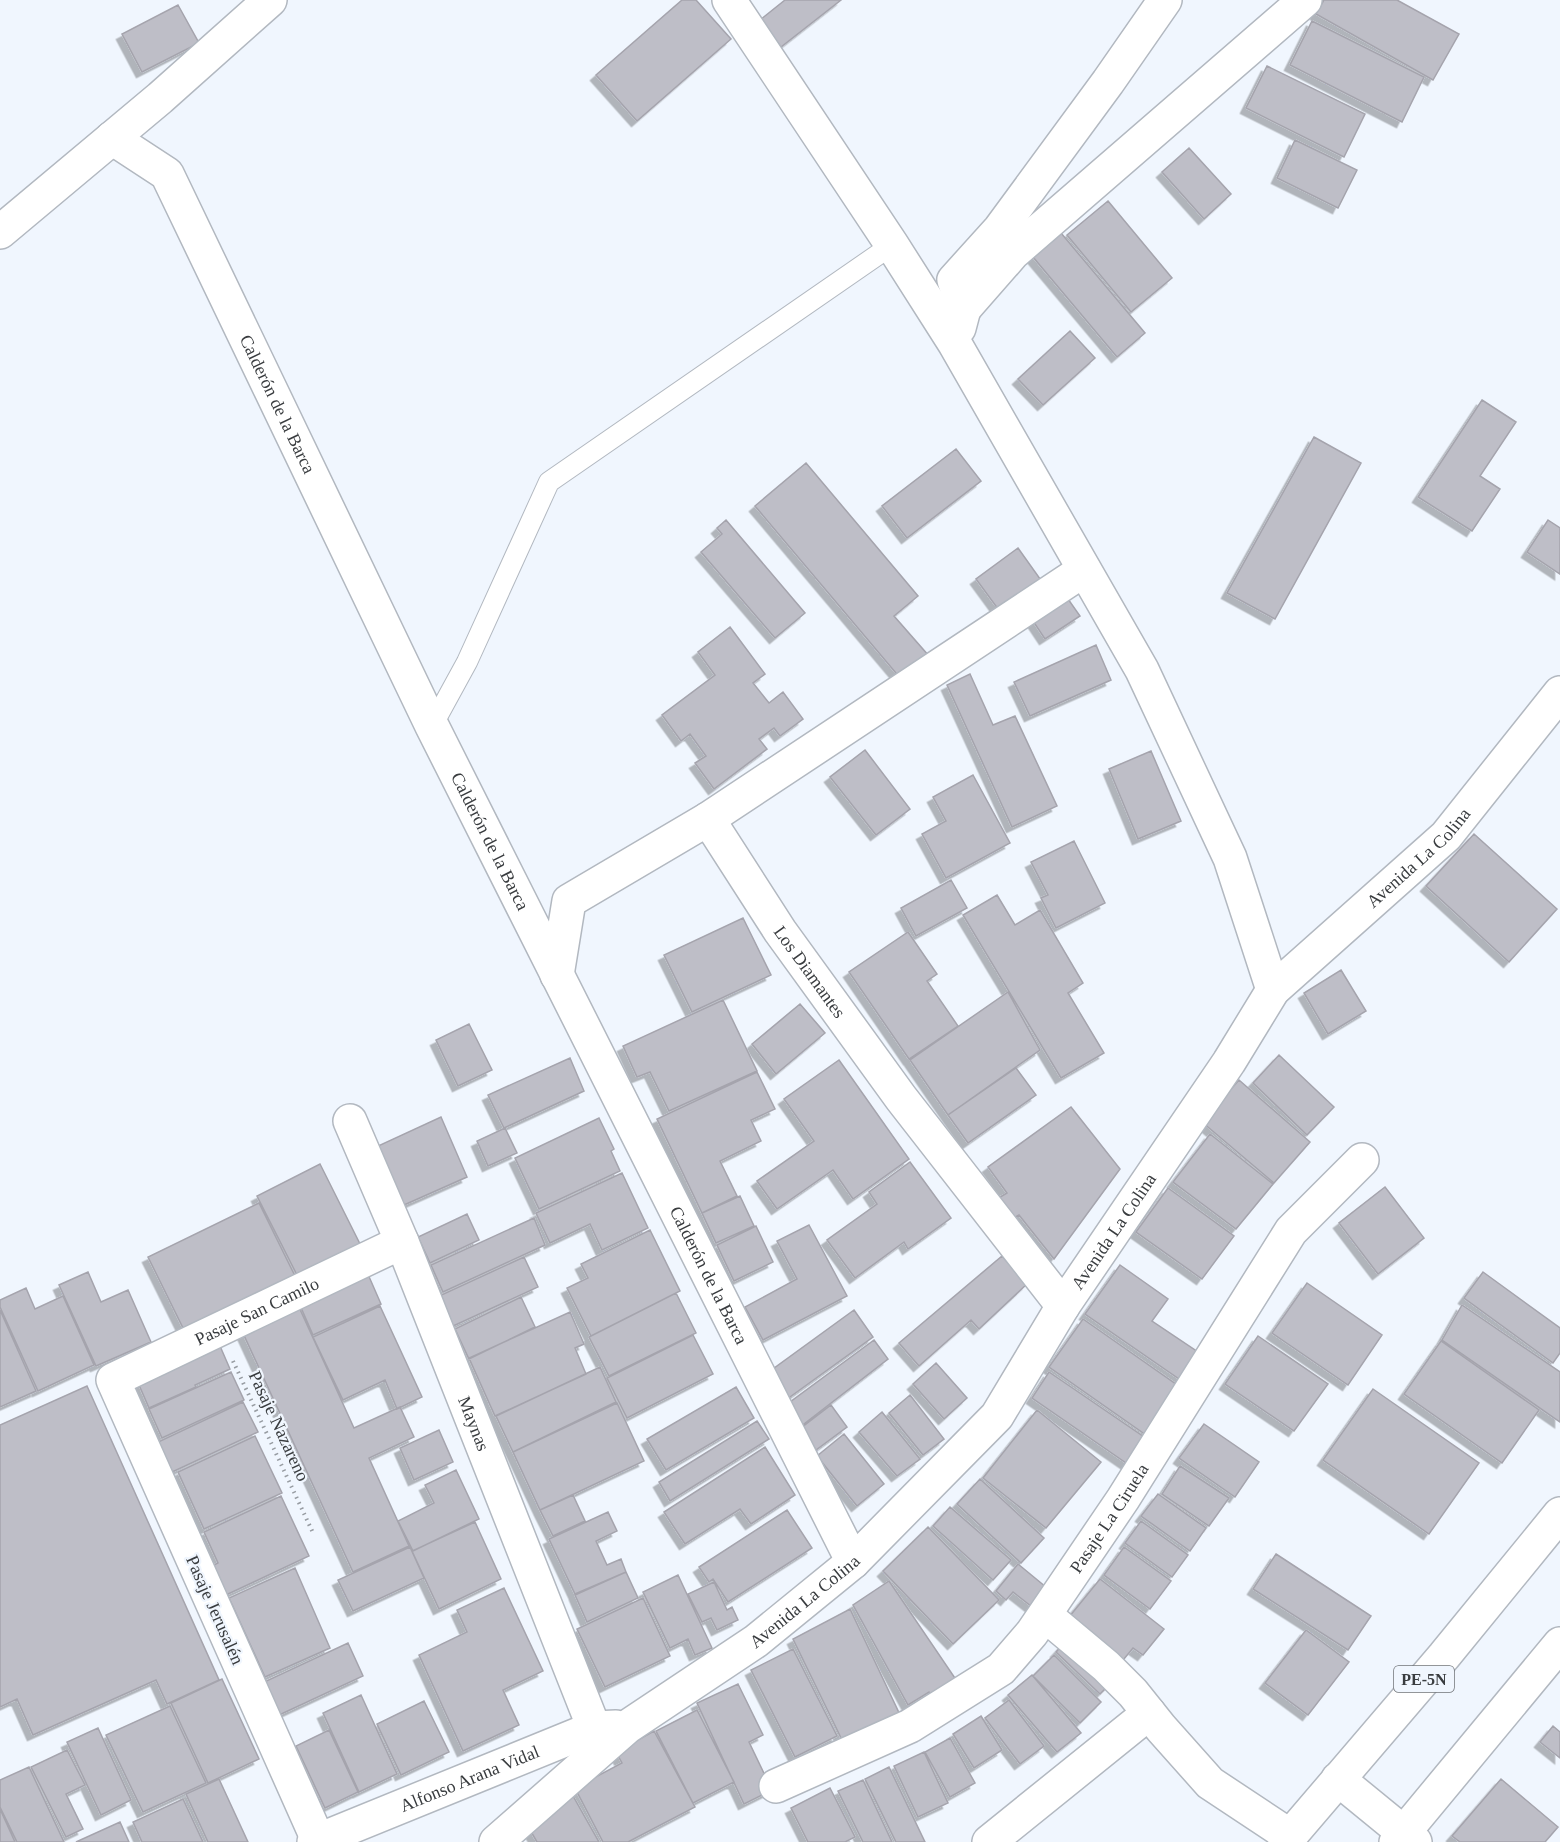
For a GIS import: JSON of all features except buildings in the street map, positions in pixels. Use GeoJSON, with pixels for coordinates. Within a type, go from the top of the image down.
{"type":"FeatureCollection","features":[{"type":"Feature","properties":{"kind":"main road"},"geometry":{"type":"LineString","coordinates":[[0,232],[270,0]]}},
{"type":"Feature","properties":{"kind":"main road"},"geometry":{"type":"LineString","coordinates":[[729,0],[955,344],[1142,670],[1230,858],[1273,990]]}},
{"type":"Feature","properties":{"kind":"main road"},"geometry":{"type":"LineString","coordinates":[[964,309],[954,280],[1000,229],[1165,0]]}},
{"type":"Feature","properties":{"kind":"main road"},"geometry":{"type":"LineString","coordinates":[[955,344],[964,309],[1013,253],[1305,0]]}},
{"type":"Feature","properties":{"kind":"main road","name":"Calderón de la Barca"},"geometry":{"type":"LineString","coordinates":[[112,138],[167,174],[432,726],[853,1562]]}},
{"type":"Feature","properties":{"kind":"main road"},"geometry":{"type":"LineString","coordinates":[[557,975],[569,901],[708,819],[1084,570]]}},
{"type":"Feature","properties":{"kind":"main road","name":"Avenida La Colina"},"geometry":{"type":"LineString","coordinates":[[496,1842],[627,1727],[756,1641],[853,1562],[997,1416],[1063,1306],[1229,1062],[1273,990],[1446,836],[1560,693]]}},
{"type":"Feature","properties":{"kind":"main road","name":"Los Diamantes"},"geometry":{"type":"LineString","coordinates":[[708,819],[780,931],[901,1098],[1063,1306]]}},
{"type":"Feature","properties":{"kind":"main road","name":"Maynas"},"geometry":{"type":"LineString","coordinates":[[350,1121],[402,1242],[594,1728]]}},
{"type":"Feature","properties":{"kind":"main road","name":"Pasaje La Ciruela"},"geometry":{"type":"LineString","coordinates":[[776,1786],[909,1726],[1001,1669],[1045,1615],[1123,1499],[1291,1231],[1362,1161]]}},
{"type":"Feature","properties":{"kind":"main road","name":"Pasaje San Camilo"},"geometry":{"type":"LineString","coordinates":[[113,1380],[402,1242]]}},
{"type":"Feature","properties":{"kind":"main road","name":"Pasaje Jerusalén"},"geometry":{"type":"LineString","coordinates":[[113,1380],[316,1841]]}},
{"type":"Feature","properties":{"kind":"main road","name":"PE-5N"},"geometry":{"type":"LineString","coordinates":[[1288,1839],[1444,1656],[1560,1514]]}},
{"type":"Feature","properties":{"kind":"main road"},"geometry":{"type":"LineString","coordinates":[[1045,1615],[1106,1666],[1133,1693],[1210,1783],[1288,1839]]}},
{"type":"Feature","properties":{"kind":"main road"},"geometry":{"type":"LineString","coordinates":[[1338,1779],[1406,1839],[1560,1644]]}},
{"type":"Feature","properties":{"kind":"main road"},"geometry":{"type":"LineString","coordinates":[[989,1842],[1149,1713]]}},
{"type":"Feature","properties":{"kind":"main road","name":"Alfonso Arana Vidal"},"geometry":{"type":"LineString","coordinates":[[316,1841],[594,1728],[627,1727]]}},
{"type":"Feature","properties":{"kind":"lane"},"geometry":{"type":"LineString","coordinates":[[432,726],[467,662],[549,482],[892,245]]}},
{"type":"Feature","properties":{"kind":"path","name":"Pasaje Nazareno"},"geometry":{"type":"LineString","coordinates":[[218,1330],[314,1535]]}}]}
